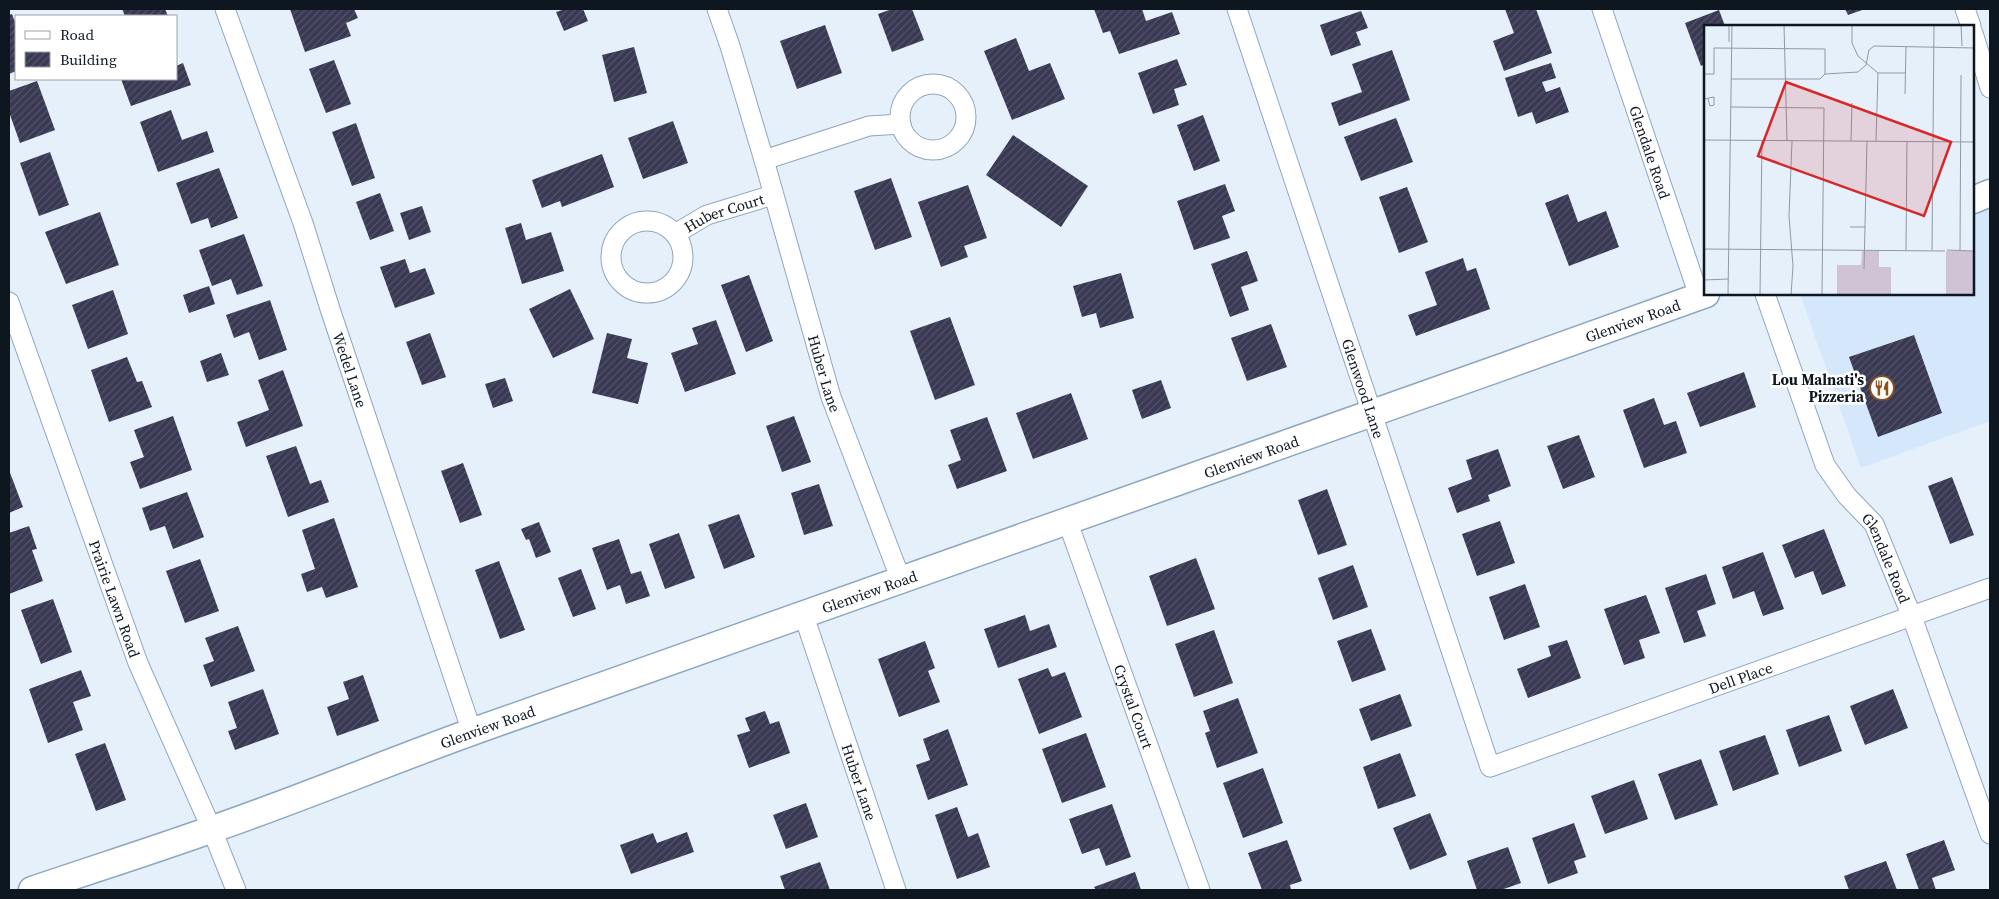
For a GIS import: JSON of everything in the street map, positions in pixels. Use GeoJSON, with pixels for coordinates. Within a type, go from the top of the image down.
{"type":"FeatureCollection","features":[{"type":"Feature","properties":{"kind":"main road"},"geometry":{"type":"LineString","coordinates":[[1974,200],[1990,194]]}},
{"type":"Feature","properties":{"kind":"main road","name":"Glenview Road"},"geometry":{"type":"LineString","coordinates":[[32,890],[212,830],[472,732],[804,616],[1067,520],[1374,414],[1702,295]]}},
{"type":"Feature","properties":{"kind":"street","name":"Wedel Lane"},"geometry":{"type":"LineString","coordinates":[[225,9],[303,223],[472,732]]}},
{"type":"Feature","properties":{"kind":"street","name":"Huber Lane"},"geometry":{"type":"LineString","coordinates":[[717,9],[764,160],[831,397],[901,580]]}},
{"type":"Feature","properties":{"kind":"street","name":"Glenwood Lane"},"geometry":{"type":"LineString","coordinates":[[1237,9],[1374,414],[1490,767]]}},
{"type":"Feature","properties":{"kind":"street","name":"Glendale Road"},"geometry":{"type":"LineString","coordinates":[[1602,9],[1702,295]]}},
{"type":"Feature","properties":{"kind":"street"},"geometry":{"type":"LineString","coordinates":[[1965,9],[1971,25]]}},
{"type":"Feature","properties":{"kind":"street"},"geometry":{"type":"LineString","coordinates":[[1974,35],[1990,88]]}},
{"type":"Feature","properties":{"kind":"street"},"geometry":{"type":"LineString","coordinates":[[764,160],[869,126],[901,124]]}},
{"type":"Feature","properties":{"kind":"street","name":"Huber Court"},"geometry":{"type":"LineString","coordinates":[[675,234],[708,215],[773,194]]}},
{"type":"Feature","properties":{"kind":"street","name":"Glendale Road"},"geometry":{"type":"LineString","coordinates":[[1765,295],[1825,465],[1847,496],[1874,524],[1912,617],[1990,834]]}},
{"type":"Feature","properties":{"kind":"street","name":"Prairie Lawn Road"},"geometry":{"type":"LineString","coordinates":[[9,302],[138,663],[212,830],[236,890]]}},
{"type":"Feature","properties":{"kind":"street","name":"Crystal Court"},"geometry":{"type":"LineString","coordinates":[[1067,520],[1200,890]]}},
{"type":"Feature","properties":{"kind":"street","name":"Dell Place"},"geometry":{"type":"LineString","coordinates":[[1490,767],[1990,588]]}},
{"type":"Feature","properties":{"kind":"street","name":"Huber Lane"},"geometry":{"type":"LineString","coordinates":[[804,616],[896,890]]}},
{"type":"Feature","properties":{"kind":"shaded area"},"geometry":{"type":"Polygon","coordinates":[[[1990,179],[1990,421],[1861,468],[1800,295],[1974,295],[1974,186],[1990,179]]]}},
{"type":"Feature","properties":{"kind":"building"},"geometry":{"type":"Polygon","coordinates":[[[122,9],[165,9],[168,15],[125,15],[122,9]]]}},
{"type":"Feature","properties":{"kind":"building"},"geometry":{"type":"Polygon","coordinates":[[[290,9],[354,9],[358,18],[346,23],[351,36],[305,52],[290,9]]]}},
{"type":"Feature","properties":{"kind":"building"},"geometry":{"type":"Polygon","coordinates":[[[565,9],[583,9],[588,21],[564,31],[556,12],[565,9]]]}},
{"type":"Feature","properties":{"kind":"building"},"geometry":{"type":"Polygon","coordinates":[[[892,9],[912,9],[924,40],[892,52],[878,14],[892,9]]]}},
{"type":"Feature","properties":{"kind":"building"},"geometry":{"type":"Polygon","coordinates":[[[1094,9],[1142,9],[1146,21],[1172,12],[1180,34],[1119,54],[1110,31],[1103,33],[1094,9]]]}},
{"type":"Feature","properties":{"kind":"building"},"geometry":{"type":"Polygon","coordinates":[[[1505,9],[1536,9],[1552,53],[1504,71],[1493,41],[1514,33],[1505,9]]]}},
{"type":"Feature","properties":{"kind":"building"},"geometry":{"type":"Polygon","coordinates":[[[1845,9],[1865,9],[1848,15],[1845,9]]]}},
{"type":"Feature","properties":{"kind":"building"},"geometry":{"type":"Polygon","coordinates":[[[1719,10],[1725,25],[1704,25],[1704,64],[1701,66],[1685,23],[1719,10]]]}},
{"type":"Feature","properties":{"kind":"building"},"geometry":{"type":"Polygon","coordinates":[[[1361,11],[1368,28],[1356,32],[1361,45],[1331,56],[1320,25],[1361,11]]]}},
{"type":"Feature","properties":{"kind":"building"},"geometry":{"type":"Polygon","coordinates":[[[12,14],[15,22],[15,71],[9,74],[9,15],[12,14]]]}},
{"type":"Feature","properties":{"kind":"building"},"geometry":{"type":"Polygon","coordinates":[[[825,25],[842,73],[797,89],[780,41],[825,25]]]}},
{"type":"Feature","properties":{"kind":"building"},"geometry":{"type":"Polygon","coordinates":[[[1016,38],[1029,71],[1050,63],[1065,99],[1012,120],[984,51],[1016,38]]]}},
{"type":"Feature","properties":{"kind":"building"},"geometry":{"type":"Polygon","coordinates":[[[634,47],[647,93],[614,102],[602,55],[634,47]]]}},
{"type":"Feature","properties":{"kind":"building"},"geometry":{"type":"Polygon","coordinates":[[[1392,50],[1410,100],[1339,126],[1331,103],[1362,92],[1352,64],[1392,50]]]}},
{"type":"Feature","properties":{"kind":"building"},"geometry":{"type":"Polygon","coordinates":[[[1177,59],[1187,85],[1174,89],[1179,105],[1153,114],[1138,73],[1177,59]]]}},
{"type":"Feature","properties":{"kind":"building"},"geometry":{"type":"Polygon","coordinates":[[[334,60],[351,104],[326,113],[309,69],[334,60]]]}},
{"type":"Feature","properties":{"kind":"building"},"geometry":{"type":"Polygon","coordinates":[[[183,63],[191,85],[131,106],[121,80],[178,80],[178,65],[183,63]]]}},
{"type":"Feature","properties":{"kind":"building"},"geometry":{"type":"Polygon","coordinates":[[[1551,63],[1556,78],[1542,82],[1546,92],[1560,87],[1569,112],[1536,124],[1532,112],[1518,117],[1505,78],[1551,63]]]}},
{"type":"Feature","properties":{"kind":"building"},"geometry":{"type":"Polygon","coordinates":[[[37,81],[55,130],[20,143],[9,112],[9,91],[37,81]]]}},
{"type":"Feature","properties":{"kind":"building"},"geometry":{"type":"Polygon","coordinates":[[[171,110],[182,140],[207,131],[214,152],[158,172],[140,122],[171,110]]]}},
{"type":"Feature","properties":{"kind":"building"},"geometry":{"type":"Polygon","coordinates":[[[1203,115],[1220,161],[1194,171],[1177,125],[1203,115]]]}},
{"type":"Feature","properties":{"kind":"building"},"geometry":{"type":"Polygon","coordinates":[[[1396,118],[1413,162],[1361,181],[1344,137],[1396,118]]]}},
{"type":"Feature","properties":{"kind":"building"},"geometry":{"type":"Polygon","coordinates":[[[673,121],[688,163],[643,179],[628,138],[673,121]]]}},
{"type":"Feature","properties":{"kind":"building"},"geometry":{"type":"Polygon","coordinates":[[[356,123],[375,178],[352,186],[332,132],[356,123]]]}},
{"type":"Feature","properties":{"kind":"building"},"geometry":{"type":"Polygon","coordinates":[[[1013,135],[1088,186],[1061,227],[986,175],[1013,135]]]}},
{"type":"Feature","properties":{"kind":"building"},"geometry":{"type":"Polygon","coordinates":[[[50,152],[69,205],[39,216],[20,163],[50,152]]]}},
{"type":"Feature","properties":{"kind":"building"},"geometry":{"type":"Polygon","coordinates":[[[602,154],[614,187],[562,207],[560,201],[542,208],[532,180],[602,154]]]}},
{"type":"Feature","properties":{"kind":"building"},"geometry":{"type":"Polygon","coordinates":[[[219,168],[238,218],[211,228],[208,218],[191,224],[176,183],[219,168]]]}},
{"type":"Feature","properties":{"kind":"building"},"geometry":{"type":"Polygon","coordinates":[[[891,178],[912,237],[875,250],[854,191],[891,178]]]}},
{"type":"Feature","properties":{"kind":"building"},"geometry":{"type":"Polygon","coordinates":[[[1225,184],[1235,211],[1222,216],[1230,238],[1194,250],[1177,201],[1225,184]]]}},
{"type":"Feature","properties":{"kind":"building"},"geometry":{"type":"Polygon","coordinates":[[[968,185],[987,238],[964,246],[968,257],[941,267],[918,202],[968,185]]]}},
{"type":"Feature","properties":{"kind":"building"},"geometry":{"type":"Polygon","coordinates":[[[1407,187],[1428,242],[1399,253],[1379,197],[1407,187]]]}},
{"type":"Feature","properties":{"kind":"building"},"geometry":{"type":"Polygon","coordinates":[[[380,193],[394,231],[370,240],[356,202],[380,193]]]}},
{"type":"Feature","properties":{"kind":"building"},"geometry":{"type":"Polygon","coordinates":[[[1568,194],[1578,222],[1606,211],[1619,247],[1569,266],[1545,203],[1568,194]]]}},
{"type":"Feature","properties":{"kind":"building"},"geometry":{"type":"Polygon","coordinates":[[[422,206],[431,232],[409,240],[400,213],[422,206]]]}},
{"type":"Feature","properties":{"kind":"building"},"geometry":{"type":"Polygon","coordinates":[[[100,212],[119,265],[66,284],[45,232],[100,212]]]}},
{"type":"Feature","properties":{"kind":"building"},"geometry":{"type":"Polygon","coordinates":[[[521,223],[526,240],[551,232],[564,271],[522,284],[505,228],[521,223]]]}},
{"type":"Feature","properties":{"kind":"building"},"geometry":{"type":"Polygon","coordinates":[[[244,234],[263,286],[237,295],[231,279],[212,286],[199,250],[244,234]]]}},
{"type":"Feature","properties":{"kind":"building"},"geometry":{"type":"Polygon","coordinates":[[[1247,251],[1258,281],[1241,287],[1249,310],[1230,317],[1211,264],[1247,251]]]}},
{"type":"Feature","properties":{"kind":"building"},"geometry":{"type":"Polygon","coordinates":[[[1463,258],[1467,271],[1476,268],[1490,309],[1416,336],[1408,315],[1437,305],[1425,272],[1463,258]]]}},
{"type":"Feature","properties":{"kind":"building"},"geometry":{"type":"Polygon","coordinates":[[[405,259],[410,273],[425,268],[435,294],[395,308],[380,267],[405,259]]]}},
{"type":"Feature","properties":{"kind":"building"},"geometry":{"type":"Polygon","coordinates":[[[1121,273],[1134,318],[1100,328],[1096,313],[1082,317],[1073,286],[1121,273]]]}},
{"type":"Feature","properties":{"kind":"building"},"geometry":{"type":"Polygon","coordinates":[[[749,275],[773,341],[746,352],[721,285],[749,275]]]}},
{"type":"Feature","properties":{"kind":"building"},"geometry":{"type":"Polygon","coordinates":[[[209,286],[215,304],[189,313],[183,295],[209,286]]]}},
{"type":"Feature","properties":{"kind":"building"},"geometry":{"type":"Polygon","coordinates":[[[570,289],[594,339],[553,358],[529,309],[570,289]]]}},
{"type":"Feature","properties":{"kind":"building"},"geometry":{"type":"Polygon","coordinates":[[[113,290],[128,334],[88,349],[72,305],[113,290]]]}},
{"type":"Feature","properties":{"kind":"building"},"geometry":{"type":"Polygon","coordinates":[[[270,300],[287,350],[259,360],[249,332],[234,338],[226,315],[270,300]]]}},
{"type":"Feature","properties":{"kind":"building"},"geometry":{"type":"Polygon","coordinates":[[[950,317],[975,385],[935,400],[910,331],[950,317]]]}},
{"type":"Feature","properties":{"kind":"building"},"geometry":{"type":"Polygon","coordinates":[[[716,320],[736,374],[685,392],[671,353],[698,344],[692,328],[716,320]]]}},
{"type":"Feature","properties":{"kind":"building"},"geometry":{"type":"Polygon","coordinates":[[[1271,324],[1287,367],[1247,381],[1231,338],[1271,324]]]}},
{"type":"Feature","properties":{"kind":"building"},"geometry":{"type":"Polygon","coordinates":[[[430,333],[446,377],[422,385],[406,342],[430,333]]]}},
{"type":"Feature","properties":{"kind":"building"},"geometry":{"type":"Polygon","coordinates":[[[607,333],[632,339],[627,358],[648,363],[638,404],[592,393],[607,333]]]}},
{"type":"Feature","properties":{"kind":"building"},"geometry":{"type":"Polygon","coordinates":[[[1914,335],[1942,413],[1878,437],[1849,357],[1914,335]]]}},
{"type":"Feature","properties":{"kind":"building"},"geometry":{"type":"Polygon","coordinates":[[[221,353],[229,375],[207,382],[200,361],[221,353]]]}},
{"type":"Feature","properties":{"kind":"building"},"geometry":{"type":"Polygon","coordinates":[[[127,357],[137,382],[142,381],[152,407],[109,422],[91,370],[127,357]]]}},
{"type":"Feature","properties":{"kind":"building"},"geometry":{"type":"Polygon","coordinates":[[[283,370],[303,426],[246,447],[237,422],[269,410],[258,380],[283,370]]]}},
{"type":"Feature","properties":{"kind":"building"},"geometry":{"type":"Polygon","coordinates":[[[1744,372],[1756,407],[1700,427],[1687,393],[1744,372]]]}},
{"type":"Feature","properties":{"kind":"building"},"geometry":{"type":"Polygon","coordinates":[[[505,378],[513,401],[493,408],[485,384],[505,378]]]}},
{"type":"Feature","properties":{"kind":"building"},"geometry":{"type":"Polygon","coordinates":[[[1161,380],[1171,408],[1142,419],[1132,390],[1161,380]]]}},
{"type":"Feature","properties":{"kind":"building"},"geometry":{"type":"Polygon","coordinates":[[[1071,393],[1088,439],[1033,459],[1016,413],[1071,393]]]}},
{"type":"Feature","properties":{"kind":"building"},"geometry":{"type":"Polygon","coordinates":[[[1654,398],[1664,425],[1676,421],[1687,453],[1644,468],[1623,410],[1654,398]]]}},
{"type":"Feature","properties":{"kind":"building"},"geometry":{"type":"Polygon","coordinates":[[[173,416],[192,470],[140,489],[130,462],[144,457],[134,430],[173,416]]]}},
{"type":"Feature","properties":{"kind":"building"},"geometry":{"type":"Polygon","coordinates":[[[794,416],[811,462],[782,472],[766,426],[794,416]]]}},
{"type":"Feature","properties":{"kind":"building"},"geometry":{"type":"Polygon","coordinates":[[[987,417],[1007,471],[957,489],[948,465],[961,460],[950,430],[987,417]]]}},
{"type":"Feature","properties":{"kind":"building"},"geometry":{"type":"Polygon","coordinates":[[[1579,435],[1595,477],[1563,489],[1547,446],[1579,435]]]}},
{"type":"Feature","properties":{"kind":"building"},"geometry":{"type":"Polygon","coordinates":[[[296,446],[310,484],[321,480],[329,502],[288,517],[266,456],[296,446]]]}},
{"type":"Feature","properties":{"kind":"building"},"geometry":{"type":"Polygon","coordinates":[[[1498,449],[1511,486],[1488,495],[1490,501],[1457,513],[1448,488],[1472,479],[1466,460],[1498,449]]]}},
{"type":"Feature","properties":{"kind":"building"},"geometry":{"type":"Polygon","coordinates":[[[463,463],[482,515],[460,523],[441,471],[463,463]]]}},
{"type":"Feature","properties":{"kind":"building"},"geometry":{"type":"Polygon","coordinates":[[[9,470],[23,507],[9,513],[9,470]]]}},
{"type":"Feature","properties":{"kind":"building"},"geometry":{"type":"Polygon","coordinates":[[[1952,477],[1974,535],[1950,544],[1928,486],[1952,477]]]}},
{"type":"Feature","properties":{"kind":"building"},"geometry":{"type":"Polygon","coordinates":[[[819,484],[833,526],[804,535],[791,493],[819,484]]]}},
{"type":"Feature","properties":{"kind":"building"},"geometry":{"type":"Polygon","coordinates":[[[1327,489],[1347,545],[1318,555],[1298,500],[1327,489]]]}},
{"type":"Feature","properties":{"kind":"building"},"geometry":{"type":"Polygon","coordinates":[[[187,492],[204,537],[173,549],[165,526],[150,531],[142,508],[187,492]]]}},
{"type":"Feature","properties":{"kind":"building"},"geometry":{"type":"Polygon","coordinates":[[[739,514],[755,557],[724,569],[708,525],[739,514]]]}},
{"type":"Feature","properties":{"kind":"building"},"geometry":{"type":"Polygon","coordinates":[[[334,518],[358,587],[326,598],[322,587],[307,592],[301,574],[315,569],[302,530],[334,518]]]}},
{"type":"Feature","properties":{"kind":"building"},"geometry":{"type":"Polygon","coordinates":[[[1500,521],[1515,563],[1477,576],[1462,534],[1500,521]]]}},
{"type":"Feature","properties":{"kind":"building"},"geometry":{"type":"Polygon","coordinates":[[[539,522],[551,552],[536,558],[529,539],[526,540],[521,529],[539,522]]]}},
{"type":"Feature","properties":{"kind":"building"},"geometry":{"type":"Polygon","coordinates":[[[29,526],[37,549],[32,550],[43,581],[9,594],[9,533],[29,526]]]}},
{"type":"Feature","properties":{"kind":"building"},"geometry":{"type":"Polygon","coordinates":[[[1824,529],[1846,586],[1822,595],[1813,571],[1795,578],[1782,545],[1824,529]]]}},
{"type":"Feature","properties":{"kind":"building"},"geometry":{"type":"Polygon","coordinates":[[[679,533],[695,578],[665,589],[649,544],[679,533]]]}},
{"type":"Feature","properties":{"kind":"building"},"geometry":{"type":"Polygon","coordinates":[[[619,539],[631,574],[641,571],[650,596],[626,604],[620,585],[607,590],[592,548],[619,539]]]}},
{"type":"Feature","properties":{"kind":"building"},"geometry":{"type":"Polygon","coordinates":[[[1763,552],[1784,609],[1763,616],[1754,591],[1733,599],[1722,567],[1763,552]]]}},
{"type":"Feature","properties":{"kind":"building"},"geometry":{"type":"Polygon","coordinates":[[[1196,558],[1215,609],[1167,626],[1149,576],[1196,558]]]}},
{"type":"Feature","properties":{"kind":"building"},"geometry":{"type":"Polygon","coordinates":[[[200,559],[219,611],[185,623],[166,571],[200,559]]]}},
{"type":"Feature","properties":{"kind":"building"},"geometry":{"type":"Polygon","coordinates":[[[499,561],[525,630],[500,639],[475,570],[499,561]]]}},
{"type":"Feature","properties":{"kind":"building"},"geometry":{"type":"Polygon","coordinates":[[[1353,565],[1368,607],[1333,620],[1318,578],[1353,565]]]}},
{"type":"Feature","properties":{"kind":"building"},"geometry":{"type":"Polygon","coordinates":[[[581,569],[596,609],[573,617],[558,578],[581,569]]]}},
{"type":"Feature","properties":{"kind":"building"},"geometry":{"type":"Polygon","coordinates":[[[1706,574],[1716,604],[1697,611],[1706,636],[1684,643],[1665,588],[1706,574]]]}},
{"type":"Feature","properties":{"kind":"building"},"geometry":{"type":"Polygon","coordinates":[[[1525,584],[1540,627],[1504,640],[1489,597],[1525,584]]]}},
{"type":"Feature","properties":{"kind":"building"},"geometry":{"type":"Polygon","coordinates":[[[1646,595],[1660,633],[1639,640],[1645,658],[1624,665],[1604,609],[1646,595]]]}},
{"type":"Feature","properties":{"kind":"building"},"geometry":{"type":"Polygon","coordinates":[[[53,599],[72,652],[41,664],[21,610],[53,599]]]}},
{"type":"Feature","properties":{"kind":"building"},"geometry":{"type":"Polygon","coordinates":[[[1025,615],[1030,631],[1049,624],[1057,647],[998,668],[984,629],[1025,615]]]}},
{"type":"Feature","properties":{"kind":"building"},"geometry":{"type":"Polygon","coordinates":[[[238,626],[255,671],[211,687],[203,665],[214,661],[205,638],[238,626]]]}},
{"type":"Feature","properties":{"kind":"building"},"geometry":{"type":"Polygon","coordinates":[[[1371,629],[1386,670],[1352,682],[1337,641],[1371,629]]]}},
{"type":"Feature","properties":{"kind":"building"},"geometry":{"type":"Polygon","coordinates":[[[1214,630],[1233,683],[1194,697],[1175,644],[1214,630]]]}},
{"type":"Feature","properties":{"kind":"building"},"geometry":{"type":"Polygon","coordinates":[[[1567,640],[1581,678],[1528,698],[1517,669],[1551,656],[1548,646],[1567,640]]]}},
{"type":"Feature","properties":{"kind":"building"},"geometry":{"type":"Polygon","coordinates":[[[925,641],[935,668],[928,671],[940,702],[899,717],[878,659],[925,641]]]}},
{"type":"Feature","properties":{"kind":"building"},"geometry":{"type":"Polygon","coordinates":[[[1048,668],[1052,677],[1065,672],[1082,717],[1039,734],[1018,679],[1048,668]]]}},
{"type":"Feature","properties":{"kind":"building"},"geometry":{"type":"Polygon","coordinates":[[[81,670],[91,696],[73,702],[83,730],[48,743],[29,689],[81,670]]]}},
{"type":"Feature","properties":{"kind":"building"},"geometry":{"type":"Polygon","coordinates":[[[363,675],[379,721],[337,736],[327,707],[349,699],[343,682],[363,675]]]}},
{"type":"Feature","properties":{"kind":"building"},"geometry":{"type":"Polygon","coordinates":[[[263,689],[279,734],[235,750],[228,731],[237,728],[228,702],[263,689]]]}},
{"type":"Feature","properties":{"kind":"building"},"geometry":{"type":"Polygon","coordinates":[[[1893,689],[1908,728],[1865,745],[1850,706],[1893,689]]]}},
{"type":"Feature","properties":{"kind":"building"},"geometry":{"type":"Polygon","coordinates":[[[1400,694],[1412,726],[1371,741],[1359,709],[1400,694]]]}},
{"type":"Feature","properties":{"kind":"building"},"geometry":{"type":"Polygon","coordinates":[[[1238,698],[1258,753],[1217,768],[1205,733],[1210,731],[1203,711],[1238,698]]]}},
{"type":"Feature","properties":{"kind":"building"},"geometry":{"type":"Polygon","coordinates":[[[765,711],[770,724],[779,721],[790,753],[749,768],[737,735],[750,731],[745,718],[765,711]]]}},
{"type":"Feature","properties":{"kind":"building"},"geometry":{"type":"Polygon","coordinates":[[[1829,715],[1842,751],[1799,767],[1786,730],[1829,715]]]}},
{"type":"Feature","properties":{"kind":"building"},"geometry":{"type":"Polygon","coordinates":[[[948,729],[968,785],[928,800],[916,765],[930,760],[923,739],[948,729]]]}},
{"type":"Feature","properties":{"kind":"building"},"geometry":{"type":"Polygon","coordinates":[[[1086,733],[1106,787],[1062,803],[1042,749],[1086,733]]]}},
{"type":"Feature","properties":{"kind":"building"},"geometry":{"type":"Polygon","coordinates":[[[1765,735],[1779,774],[1733,791],[1719,751],[1765,735]]]}},
{"type":"Feature","properties":{"kind":"building"},"geometry":{"type":"Polygon","coordinates":[[[105,743],[126,800],[96,811],[75,754],[105,743]]]}},
{"type":"Feature","properties":{"kind":"building"},"geometry":{"type":"Polygon","coordinates":[[[1400,753],[1416,796],[1378,809],[1363,767],[1400,753]]]}},
{"type":"Feature","properties":{"kind":"building"},"geometry":{"type":"Polygon","coordinates":[[[1701,759],[1718,805],[1675,820],[1658,774],[1701,759]]]}},
{"type":"Feature","properties":{"kind":"building"},"geometry":{"type":"Polygon","coordinates":[[[1263,768],[1283,823],[1243,838],[1223,783],[1263,768]]]}},
{"type":"Feature","properties":{"kind":"building"},"geometry":{"type":"Polygon","coordinates":[[[1634,780],[1648,819],[1605,834],[1591,796],[1634,780]]]}},
{"type":"Feature","properties":{"kind":"building"},"geometry":{"type":"Polygon","coordinates":[[[806,803],[818,837],[786,849],[773,815],[806,803]]]}},
{"type":"Feature","properties":{"kind":"building"},"geometry":{"type":"Polygon","coordinates":[[[1112,804],[1131,857],[1106,866],[1099,848],[1082,854],[1069,819],[1112,804]]]}},
{"type":"Feature","properties":{"kind":"building"},"geometry":{"type":"Polygon","coordinates":[[[957,807],[968,837],[978,833],[990,867],[957,879],[935,815],[957,807]]]}},
{"type":"Feature","properties":{"kind":"building"},"geometry":{"type":"Polygon","coordinates":[[[1430,813],[1447,855],[1410,870],[1393,828],[1430,813]]]}},
{"type":"Feature","properties":{"kind":"building"},"geometry":{"type":"Polygon","coordinates":[[[1574,823],[1586,857],[1574,861],[1578,873],[1548,884],[1532,838],[1574,823]]]}},
{"type":"Feature","properties":{"kind":"building"},"geometry":{"type":"Polygon","coordinates":[[[687,832],[694,852],[631,874],[620,845],[653,833],[657,843],[687,832]]]}},
{"type":"Feature","properties":{"kind":"building"},"geometry":{"type":"Polygon","coordinates":[[[1287,840],[1302,881],[1290,885],[1291,890],[1262,890],[1248,853],[1287,840]]]}},
{"type":"Feature","properties":{"kind":"building"},"geometry":{"type":"Polygon","coordinates":[[[1944,840],[1955,870],[1932,878],[1936,890],[1919,890],[1906,854],[1944,840]]]}},
{"type":"Feature","properties":{"kind":"building"},"geometry":{"type":"Polygon","coordinates":[[[1508,847],[1521,883],[1501,890],[1477,890],[1467,861],[1508,847]]]}},
{"type":"Feature","properties":{"kind":"building"},"geometry":{"type":"Polygon","coordinates":[[[1886,861],[1897,890],[1849,890],[1844,876],[1886,861]]]}},
{"type":"Feature","properties":{"kind":"building"},"geometry":{"type":"Polygon","coordinates":[[[820,862],[830,890],[785,890],[780,876],[820,862]]]}},
{"type":"Feature","properties":{"kind":"building"},"geometry":{"type":"Polygon","coordinates":[[[1135,872],[1141,890],[1096,890],[1094,887],[1135,872]]]}},
{"type":"Feature","properties":{"kind":"place","name":"Lou Malnati's Pizzeria"},"geometry":{"type":"Point","coordinates":[1882,388]}}]}
